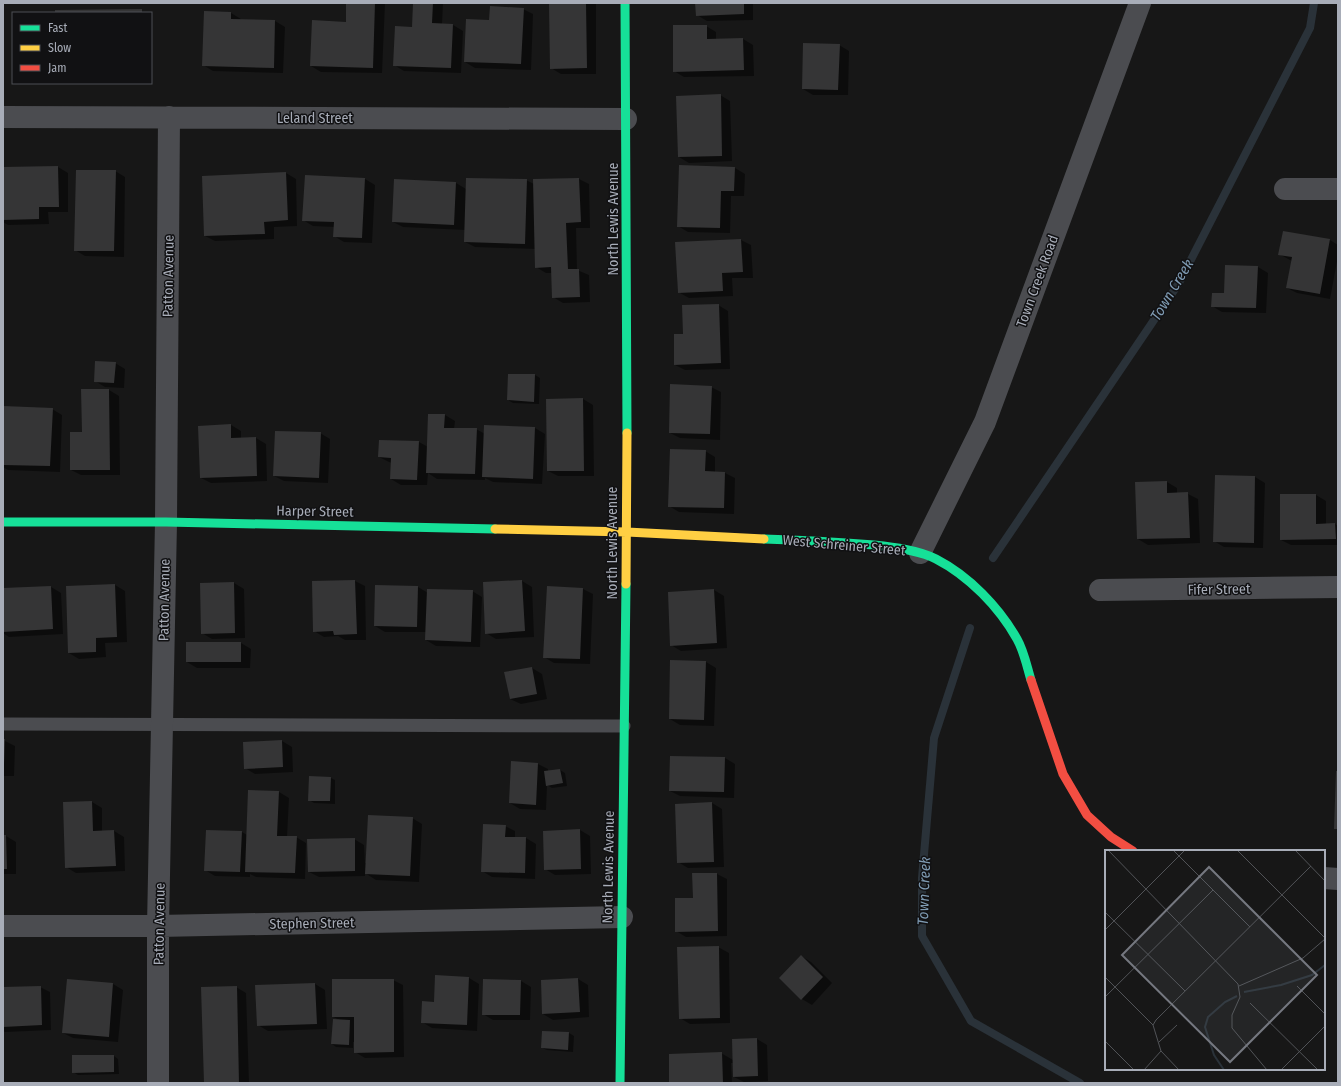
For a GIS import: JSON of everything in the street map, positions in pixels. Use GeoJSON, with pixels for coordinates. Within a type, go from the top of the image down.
{"type":"FeatureCollection","features":[{"type":"Feature","properties":{"kind":"street","name":"North Lewis Avenue"},"geometry":{"type":"LineString","coordinates":[[620,1083],[627,532],[625,3]]}},
{"type":"Feature","properties":{"kind":"street","name":"Town Creek Road"},"geometry":{"type":"LineString","coordinates":[[920,553],[985,422],[1140,3]]}},
{"type":"Feature","properties":{"kind":"street","name":"Leland Street"},"geometry":{"type":"LineString","coordinates":[[3,117],[626,119]]}},
{"type":"Feature","properties":{"kind":"street","name":"Patton Avenue"},"geometry":{"type":"LineString","coordinates":[[158,1083],[158,926],[166,522],[169,117]]}},
{"type":"Feature","properties":{"kind":"street"},"geometry":{"type":"LineString","coordinates":[[1285,189],[1338,189]]}},
{"type":"Feature","properties":{"kind":"street","name":"Harper Street"},"geometry":{"type":"LineString","coordinates":[[3,522],[166,522],[627,532]]}},
{"type":"Feature","properties":{"kind":"street","name":"West Schreiner Street"},"geometry":{"type":"LineString","coordinates":[[627,532],[852,543],[902,548],[935,558],[962,576],[981,592],[1001,615],[1018,640],[1063,774],[1087,815],[1111,837],[1131,850]]}},
{"type":"Feature","properties":{"kind":"street","name":"Fifer Street"},"geometry":{"type":"LineString","coordinates":[[1100,590],[1338,587]]}},
{"type":"Feature","properties":{"kind":"street"},"geometry":{"type":"LineString","coordinates":[[1325,878],[1338,879]]}},
{"type":"Feature","properties":{"kind":"street","name":"Stephen Street"},"geometry":{"type":"LineString","coordinates":[[3,926],[158,926],[622,917]]}},
{"type":"Feature","properties":{"kind":"lane"},"geometry":{"type":"LineString","coordinates":[[3,724],[624,726]]}},
{"type":"Feature","properties":{"kind":"building"},"geometry":{"type":"Polygon","coordinates":[[[346,3],[375,3],[373,68],[310,66],[312,20],[346,22],[346,3]]]}},
{"type":"Feature","properties":{"kind":"building"},"geometry":{"type":"Polygon","coordinates":[[[413,3],[433,3],[432,23],[453,24],[451,68],[393,66],[395,26],[412,27],[413,3]]]}},
{"type":"Feature","properties":{"kind":"building"},"geometry":{"type":"Polygon","coordinates":[[[549,3],[586,3],[587,68],[550,69],[549,3]]]}},
{"type":"Feature","properties":{"kind":"building"},"geometry":{"type":"Polygon","coordinates":[[[695,3],[744,3],[744,14],[696,16],[695,3]]]}},
{"type":"Feature","properties":{"kind":"building"},"geometry":{"type":"Polygon","coordinates":[[[490,6],[524,8],[521,64],[464,62],[466,19],[489,20],[490,6]]]}},
{"type":"Feature","properties":{"kind":"building"},"geometry":{"type":"Polygon","coordinates":[[[142,9],[142,12],[55,12],[55,10],[142,9]]]}},
{"type":"Feature","properties":{"kind":"building"},"geometry":{"type":"Polygon","coordinates":[[[204,11],[231,12],[231,19],[275,20],[274,68],[202,66],[204,11]]]}},
{"type":"Feature","properties":{"kind":"building"},"geometry":{"type":"Polygon","coordinates":[[[673,25],[707,25],[707,39],[743,38],[744,70],[673,72],[673,25]]]}},
{"type":"Feature","properties":{"kind":"building"},"geometry":{"type":"Polygon","coordinates":[[[803,43],[840,44],[838,90],[802,89],[803,43]]]}},
{"type":"Feature","properties":{"kind":"building"},"geometry":{"type":"Polygon","coordinates":[[[721,94],[722,156],[678,157],[676,96],[721,94]]]}},
{"type":"Feature","properties":{"kind":"building"},"geometry":{"type":"Polygon","coordinates":[[[679,165],[735,167],[734,191],[721,191],[720,228],[677,227],[679,165]]]}},
{"type":"Feature","properties":{"kind":"building"},"geometry":{"type":"Polygon","coordinates":[[[58,166],[59,207],[39,207],[39,219],[3,220],[3,167],[58,166]]]}},
{"type":"Feature","properties":{"kind":"building"},"geometry":{"type":"Polygon","coordinates":[[[76,170],[116,170],[114,251],[74,251],[76,170]]]}},
{"type":"Feature","properties":{"kind":"building"},"geometry":{"type":"Polygon","coordinates":[[[286,172],[288,220],[264,222],[265,234],[204,236],[202,176],[286,172]]]}},
{"type":"Feature","properties":{"kind":"building"},"geometry":{"type":"Polygon","coordinates":[[[305,175],[365,178],[362,238],[333,237],[334,222],[302,221],[305,175]]]}},
{"type":"Feature","properties":{"kind":"building"},"geometry":{"type":"Polygon","coordinates":[[[466,178],[527,179],[525,244],[464,242],[466,178]]]}},
{"type":"Feature","properties":{"kind":"building"},"geometry":{"type":"Polygon","coordinates":[[[579,178],[581,222],[566,223],[568,269],[579,269],[580,297],[552,298],[551,267],[535,268],[533,179],[579,178]]]}},
{"type":"Feature","properties":{"kind":"building"},"geometry":{"type":"Polygon","coordinates":[[[394,179],[456,182],[454,225],[392,222],[394,179]]]}},
{"type":"Feature","properties":{"kind":"building"},"geometry":{"type":"Polygon","coordinates":[[[1283,231],[1330,239],[1320,294],[1286,288],[1292,257],[1278,255],[1283,231]]]}},
{"type":"Feature","properties":{"kind":"building"},"geometry":{"type":"Polygon","coordinates":[[[741,239],[743,272],[722,273],[723,291],[678,293],[675,242],[741,239]]]}},
{"type":"Feature","properties":{"kind":"building"},"geometry":{"type":"Polygon","coordinates":[[[1225,265],[1258,266],[1256,308],[1211,307],[1212,293],[1224,293],[1225,265]]]}},
{"type":"Feature","properties":{"kind":"building"},"geometry":{"type":"Polygon","coordinates":[[[719,304],[721,363],[674,365],[674,334],[683,334],[682,305],[719,304]]]}},
{"type":"Feature","properties":{"kind":"building"},"geometry":{"type":"Polygon","coordinates":[[[95,361],[116,362],[114,383],[94,382],[95,361]]]}},
{"type":"Feature","properties":{"kind":"building"},"geometry":{"type":"Polygon","coordinates":[[[508,374],[535,374],[534,402],[507,400],[508,374]]]}},
{"type":"Feature","properties":{"kind":"building"},"geometry":{"type":"Polygon","coordinates":[[[670,384],[712,386],[710,434],[669,433],[670,384]]]}},
{"type":"Feature","properties":{"kind":"building"},"geometry":{"type":"Polygon","coordinates":[[[81,389],[109,389],[110,470],[70,470],[70,432],[82,432],[81,389]]]}},
{"type":"Feature","properties":{"kind":"building"},"geometry":{"type":"Polygon","coordinates":[[[583,398],[584,471],[547,471],[546,399],[583,398]]]}},
{"type":"Feature","properties":{"kind":"building"},"geometry":{"type":"Polygon","coordinates":[[[3,406],[53,408],[50,466],[3,465],[3,406]]]}},
{"type":"Feature","properties":{"kind":"building"},"geometry":{"type":"Polygon","coordinates":[[[428,414],[445,414],[444,428],[477,428],[475,474],[426,473],[428,414]]]}},
{"type":"Feature","properties":{"kind":"building"},"geometry":{"type":"Polygon","coordinates":[[[231,424],[231,438],[256,437],[257,476],[200,478],[198,426],[231,424]]]}},
{"type":"Feature","properties":{"kind":"building"},"geometry":{"type":"Polygon","coordinates":[[[484,425],[535,427],[533,479],[482,477],[484,425]]]}},
{"type":"Feature","properties":{"kind":"building"},"geometry":{"type":"Polygon","coordinates":[[[275,431],[321,432],[319,478],[273,476],[275,431]]]}},
{"type":"Feature","properties":{"kind":"building"},"geometry":{"type":"Polygon","coordinates":[[[379,440],[419,441],[417,480],[390,479],[391,458],[378,457],[379,440]]]}},
{"type":"Feature","properties":{"kind":"building"},"geometry":{"type":"Polygon","coordinates":[[[670,449],[706,450],[705,471],[725,472],[724,508],[668,507],[670,449]]]}},
{"type":"Feature","properties":{"kind":"building"},"geometry":{"type":"Polygon","coordinates":[[[1215,475],[1255,476],[1254,543],[1213,542],[1215,475]]]}},
{"type":"Feature","properties":{"kind":"building"},"geometry":{"type":"Polygon","coordinates":[[[1167,481],[1167,493],[1188,492],[1190,538],[1137,539],[1135,482],[1167,481]]]}},
{"type":"Feature","properties":{"kind":"building"},"geometry":{"type":"Polygon","coordinates":[[[1280,494],[1316,494],[1316,524],[1335,523],[1336,539],[1280,540],[1280,494]]]}},
{"type":"Feature","properties":{"kind":"building"},"geometry":{"type":"Polygon","coordinates":[[[355,580],[357,634],[334,635],[333,631],[313,632],[312,581],[355,580]]]}},
{"type":"Feature","properties":{"kind":"building"},"geometry":{"type":"Polygon","coordinates":[[[522,580],[525,631],[485,634],[483,582],[522,580]]]}},
{"type":"Feature","properties":{"kind":"building"},"geometry":{"type":"Polygon","coordinates":[[[234,582],[235,633],[201,634],[200,583],[234,582]]]}},
{"type":"Feature","properties":{"kind":"building"},"geometry":{"type":"Polygon","coordinates":[[[115,584],[117,637],[96,638],[96,652],[68,653],[66,586],[115,584]]]}},
{"type":"Feature","properties":{"kind":"building"},"geometry":{"type":"Polygon","coordinates":[[[375,585],[418,586],[417,627],[374,626],[375,585]]]}},
{"type":"Feature","properties":{"kind":"building"},"geometry":{"type":"Polygon","coordinates":[[[51,586],[53,629],[3,632],[3,588],[51,586]]]}},
{"type":"Feature","properties":{"kind":"building"},"geometry":{"type":"Polygon","coordinates":[[[547,586],[583,588],[580,659],[543,658],[547,586]]]}},
{"type":"Feature","properties":{"kind":"building"},"geometry":{"type":"Polygon","coordinates":[[[427,589],[473,590],[471,642],[425,640],[427,589]]]}},
{"type":"Feature","properties":{"kind":"building"},"geometry":{"type":"Polygon","coordinates":[[[714,589],[717,643],[670,646],[668,592],[714,589]]]}},
{"type":"Feature","properties":{"kind":"building"},"geometry":{"type":"Polygon","coordinates":[[[186,642],[241,642],[241,662],[186,662],[186,642]]]}},
{"type":"Feature","properties":{"kind":"building"},"geometry":{"type":"Polygon","coordinates":[[[670,660],[706,661],[704,720],[669,719],[670,660]]]}},
{"type":"Feature","properties":{"kind":"building"},"geometry":{"type":"Polygon","coordinates":[[[532,667],[537,694],[510,699],[504,672],[532,667]]]}},
{"type":"Feature","properties":{"kind":"building"},"geometry":{"type":"Polygon","coordinates":[[[3,739],[5,739],[4,765],[3,765],[3,739]]]}},
{"type":"Feature","properties":{"kind":"building"},"geometry":{"type":"Polygon","coordinates":[[[282,740],[283,767],[244,769],[243,742],[282,740]]]}},
{"type":"Feature","properties":{"kind":"building"},"geometry":{"type":"Polygon","coordinates":[[[670,756],[725,757],[724,792],[669,791],[670,756]]]}},
{"type":"Feature","properties":{"kind":"building"},"geometry":{"type":"Polygon","coordinates":[[[511,761],[538,763],[536,805],[509,803],[511,761]]]}},
{"type":"Feature","properties":{"kind":"building"},"geometry":{"type":"Polygon","coordinates":[[[560,769],[563,783],[546,786],[544,771],[560,769]]]}},
{"type":"Feature","properties":{"kind":"building"},"geometry":{"type":"Polygon","coordinates":[[[1336,771],[1338,771],[1338,829],[1334,829],[1336,771]]]}},
{"type":"Feature","properties":{"kind":"building"},"geometry":{"type":"Polygon","coordinates":[[[309,776],[331,777],[330,801],[308,801],[309,776]]]}},
{"type":"Feature","properties":{"kind":"building"},"geometry":{"type":"Polygon","coordinates":[[[248,790],[279,791],[277,836],[297,836],[295,873],[245,872],[248,790]]]}},
{"type":"Feature","properties":{"kind":"building"},"geometry":{"type":"Polygon","coordinates":[[[92,801],[93,831],[114,830],[116,866],[65,868],[63,802],[92,801]]]}},
{"type":"Feature","properties":{"kind":"building"},"geometry":{"type":"Polygon","coordinates":[[[712,802],[714,862],[677,863],[675,804],[712,802]]]}},
{"type":"Feature","properties":{"kind":"building"},"geometry":{"type":"Polygon","coordinates":[[[368,815],[413,817],[410,876],[365,874],[368,815]]]}},
{"type":"Feature","properties":{"kind":"building"},"geometry":{"type":"Polygon","coordinates":[[[483,824],[506,825],[505,837],[526,837],[525,873],[481,872],[483,824]]]}},
{"type":"Feature","properties":{"kind":"building"},"geometry":{"type":"Polygon","coordinates":[[[580,829],[581,869],[544,870],[543,831],[580,829]]]}},
{"type":"Feature","properties":{"kind":"building"},"geometry":{"type":"Polygon","coordinates":[[[206,830],[242,831],[240,872],[204,871],[206,830]]]}},
{"type":"Feature","properties":{"kind":"building"},"geometry":{"type":"Polygon","coordinates":[[[3,835],[6,835],[7,869],[3,869],[3,835]]]}},
{"type":"Feature","properties":{"kind":"building"},"geometry":{"type":"Polygon","coordinates":[[[355,838],[355,871],[308,872],[307,839],[355,838]]]}},
{"type":"Feature","properties":{"kind":"building"},"geometry":{"type":"Polygon","coordinates":[[[692,873],[717,873],[718,931],[675,932],[675,898],[693,898],[692,873]]]}},
{"type":"Feature","properties":{"kind":"building"},"geometry":{"type":"Polygon","coordinates":[[[719,946],[720,1018],[679,1019],[677,947],[719,946]]]}},
{"type":"Feature","properties":{"kind":"building"},"geometry":{"type":"Polygon","coordinates":[[[801,955],[823,977],[801,1000],[779,978],[801,955]]]}},
{"type":"Feature","properties":{"kind":"building"},"geometry":{"type":"Polygon","coordinates":[[[435,975],[469,977],[467,1025],[421,1023],[422,1001],[434,1002],[435,975]]]}},
{"type":"Feature","properties":{"kind":"building"},"geometry":{"type":"Polygon","coordinates":[[[578,978],[580,1012],[542,1014],[541,980],[578,978]]]}},
{"type":"Feature","properties":{"kind":"building"},"geometry":{"type":"Polygon","coordinates":[[[67,979],[113,983],[109,1037],[62,1033],[67,979]]]}},
{"type":"Feature","properties":{"kind":"building"},"geometry":{"type":"Polygon","coordinates":[[[332,979],[394,979],[394,1052],[354,1053],[354,1017],[332,1017],[332,979]]]}},
{"type":"Feature","properties":{"kind":"building"},"geometry":{"type":"Polygon","coordinates":[[[483,979],[521,980],[520,1015],[482,1015],[483,979]]]}},
{"type":"Feature","properties":{"kind":"building"},"geometry":{"type":"Polygon","coordinates":[[[315,983],[317,1024],[257,1026],[255,985],[315,983]]]}},
{"type":"Feature","properties":{"kind":"building"},"geometry":{"type":"Polygon","coordinates":[[[41,986],[42,1025],[3,1027],[3,987],[41,986]]]}},
{"type":"Feature","properties":{"kind":"building"},"geometry":{"type":"Polygon","coordinates":[[[237,986],[239,1083],[204,1083],[201,987],[237,986]]]}},
{"type":"Feature","properties":{"kind":"building"},"geometry":{"type":"Polygon","coordinates":[[[333,1019],[350,1020],[349,1045],[331,1044],[333,1019]]]}},
{"type":"Feature","properties":{"kind":"building"},"geometry":{"type":"Polygon","coordinates":[[[542,1031],[569,1032],[568,1050],[541,1048],[542,1031]]]}},
{"type":"Feature","properties":{"kind":"building"},"geometry":{"type":"Polygon","coordinates":[[[757,1038],[758,1076],[733,1077],[732,1039],[757,1038]]]}},
{"type":"Feature","properties":{"kind":"building"},"geometry":{"type":"Polygon","coordinates":[[[722,1052],[723,1083],[669,1083],[669,1054],[722,1052]]]}},
{"type":"Feature","properties":{"kind":"building"},"geometry":{"type":"Polygon","coordinates":[[[72,1055],[114,1055],[114,1072],[72,1073],[72,1055]]]}},
{"type":"Feature","properties":{"kind":"waterway","name":"Town Creek"},"geometry":{"type":"LineString","coordinates":[[993,558],[1179,283],[1310,28],[1314,3]]}},
{"type":"Feature","properties":{"kind":"waterway","name":"Town Creek"},"geometry":{"type":"LineString","coordinates":[[970,628],[934,738],[922,878],[922,936],[971,1021],[1080,1083]]}},
{"type":"Feature","properties":{"kind":"traffic: fast"},"geometry":{"type":"LineString","coordinates":[[625,3],[627,433]]}},
{"type":"Feature","properties":{"kind":"traffic: fast"},"geometry":{"type":"LineString","coordinates":[[3,522],[166,522],[495,529]]}},
{"type":"Feature","properties":{"kind":"traffic: fast"},"geometry":{"type":"LineString","coordinates":[[764,539],[819,541],[881,546],[914,551],[936,559],[960,574],[971,583],[1001,615],[1010,627],[1019,644],[1031,680]]}},
{"type":"Feature","properties":{"kind":"traffic: fast"},"geometry":{"type":"LineString","coordinates":[[620,1083],[626,584]]}},
{"type":"Feature","properties":{"kind":"traffic: slow"},"geometry":{"type":"LineString","coordinates":[[626,584],[627,433]]}},
{"type":"Feature","properties":{"kind":"traffic: slow"},"geometry":{"type":"LineString","coordinates":[[495,529],[627,532],[764,539]]}},
{"type":"Feature","properties":{"kind":"traffic: jam"},"geometry":{"type":"LineString","coordinates":[[1031,680],[1063,774],[1087,815],[1111,837],[1131,850]]}}]}
